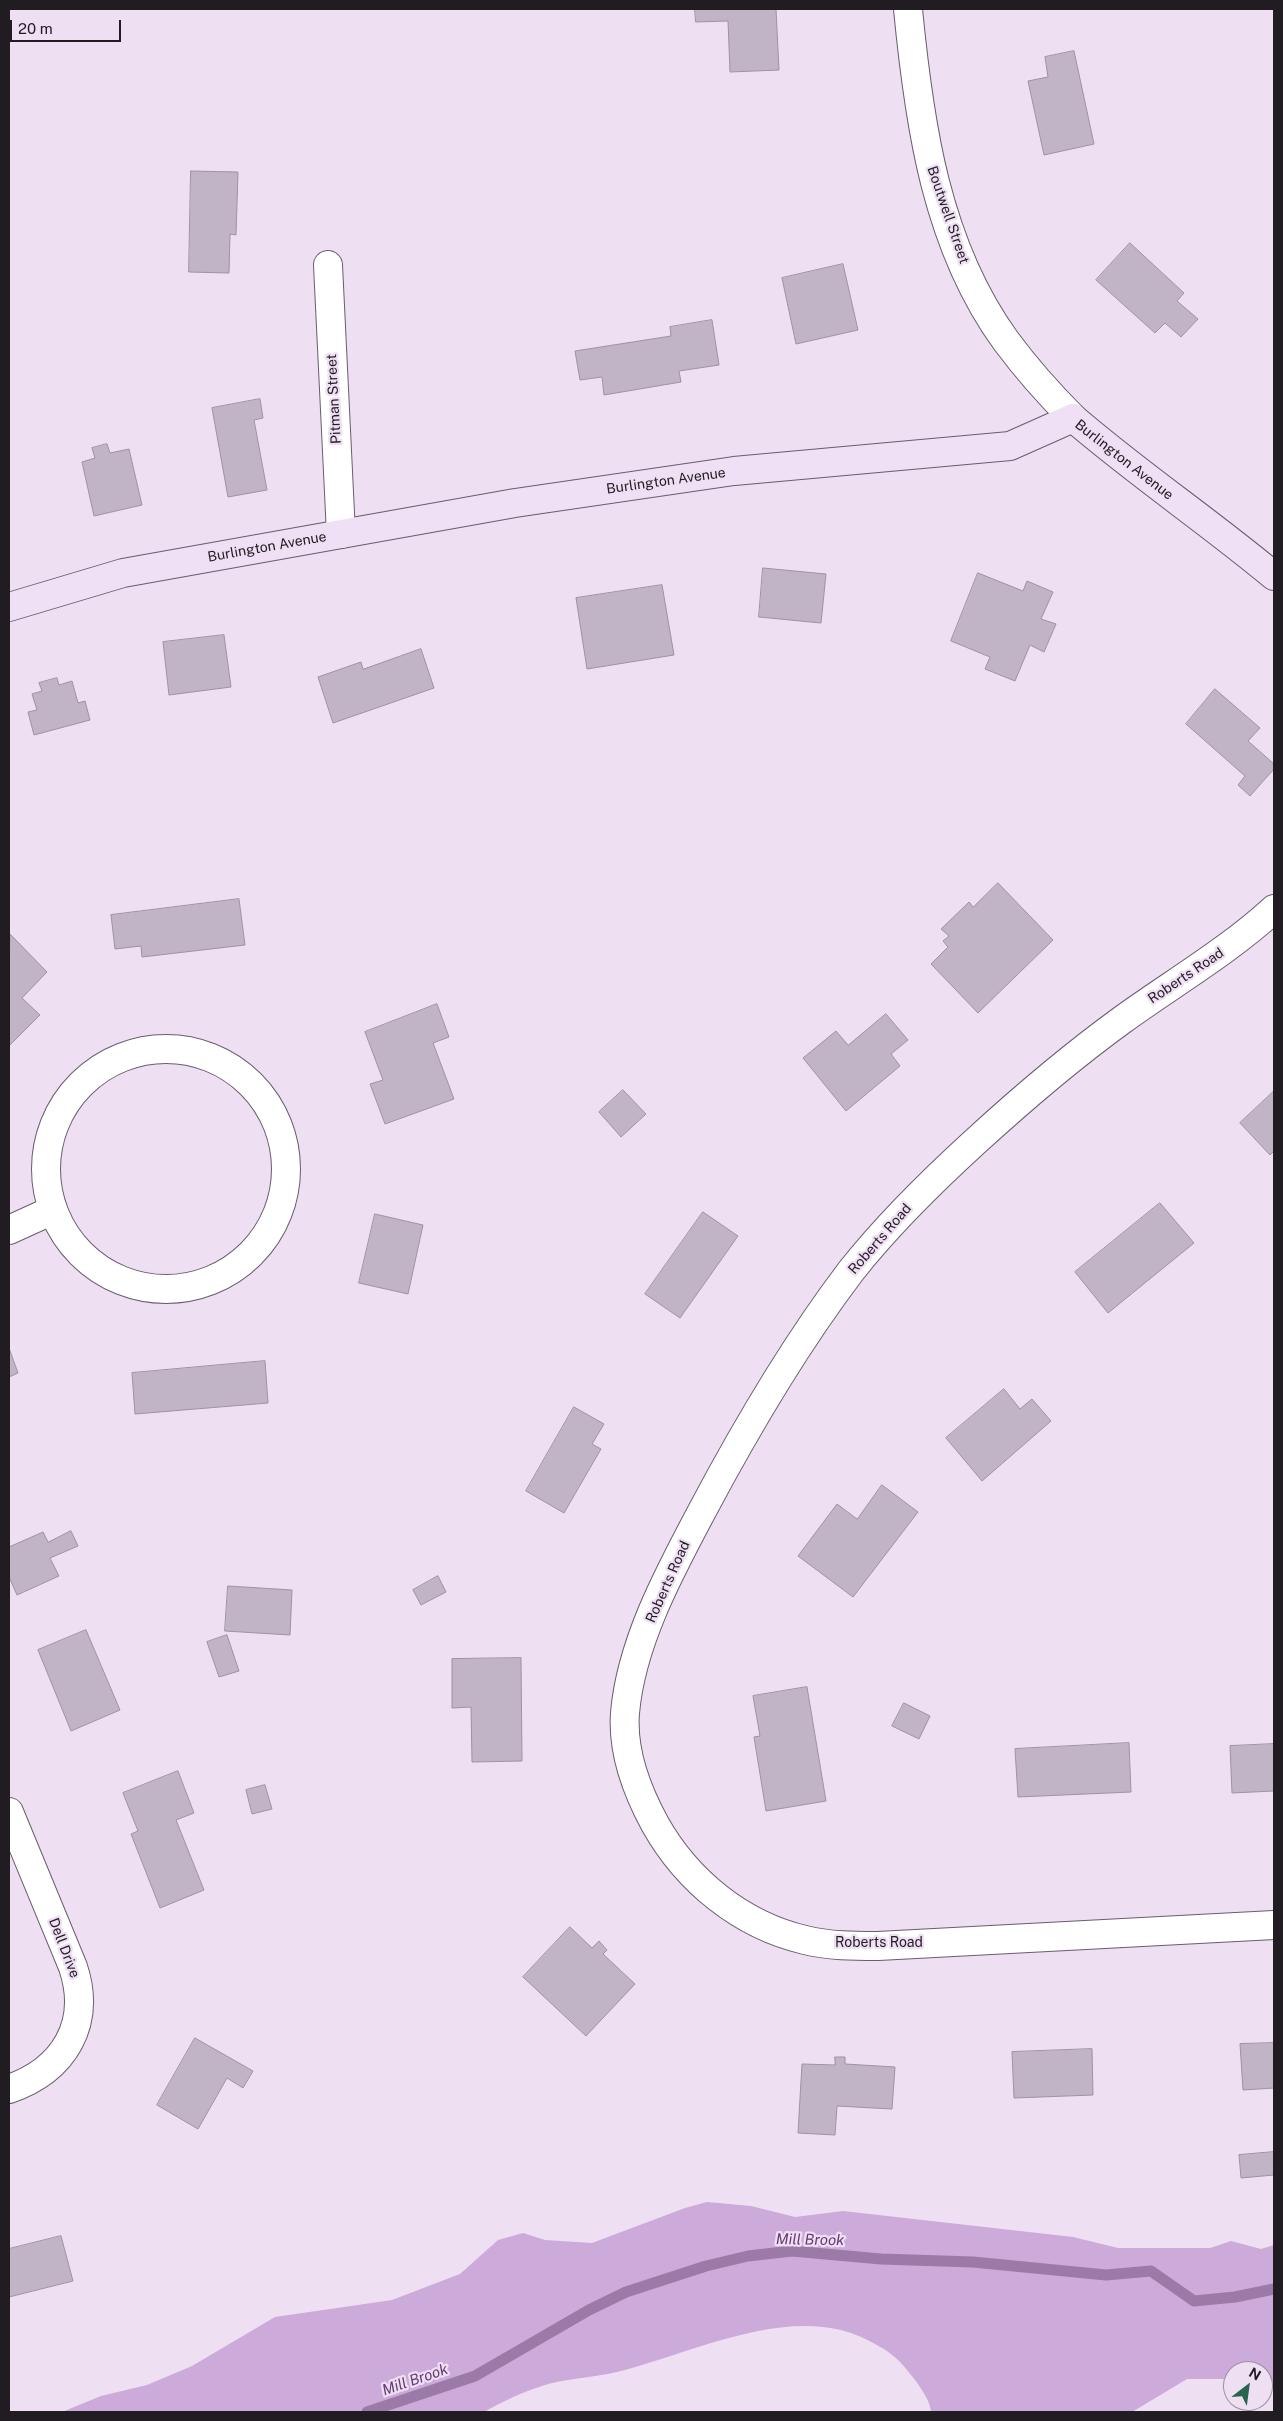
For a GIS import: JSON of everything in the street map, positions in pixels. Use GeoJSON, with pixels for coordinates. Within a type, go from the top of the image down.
{"type":"FeatureCollection","features":[{"type":"Feature","properties":{"kind":"main road","name":"Burlington Avenue"},"geometry":{"type":"LineString","coordinates":[[9,607],[123,573],[515,503],[734,471],[1010,446],[1073,418],[1121,460],[1230,540],[1274,576]]}},
{"type":"Feature","properties":{"kind":"street","name":"Boutwell Street"},"geometry":{"type":"LineString","coordinates":[[908,9],[916,90],[930,166],[957,253],[1005,340],[1036,378],[1073,418]]}},
{"type":"Feature","properties":{"kind":"street","name":"Pitman Street"},"geometry":{"type":"LineString","coordinates":[[328,265],[341,534]]}},
{"type":"Feature","properties":{"kind":"street","name":"Roberts Road"},"geometry":{"type":"LineString","coordinates":[[1274,909],[1222,952],[1120,1022],[1017,1104],[928,1186],[854,1269],[818,1316],[785,1366],[729,1461],[686,1540],[651,1617],[634,1665],[626,1704],[624,1732],[632,1770],[645,1804],[676,1858],[691,1875],[727,1905],[791,1936],[842,1946],[878,1946],[1274,1925]]}},
{"type":"Feature","properties":{"kind":"street"},"geometry":{"type":"LineString","coordinates":[[180,1049],[207,1056],[235,1070],[263,1098],[276,1120],[283,1141],[287,1165],[285,1190],[280,1210],[271,1229],[243,1262],[223,1276],[204,1284],[181,1289],[157,1289],[132,1284],[107,1274],[78,1252],[65,1234],[53,1210],[46,1174],[48,1146],[55,1121],[68,1098],[85,1080],[103,1066],[124,1056],[148,1050],[180,1049]]}},
{"type":"Feature","properties":{"kind":"street"},"geometry":{"type":"LineString","coordinates":[[9,1230],[53,1210]]}},
{"type":"Feature","properties":{"kind":"street","name":"Dell Drive"},"geometry":{"type":"LineString","coordinates":[[9,1812],[73,1967],[79,2002],[71,2038],[58,2058],[30,2081],[9,2089]]}},
{"type":"Feature","properties":{"kind":"shaded area"},"geometry":{"type":"Polygon","coordinates":[[[707,2202],[751,2206],[795,2217],[843,2211],[1073,2237],[1118,2248],[1210,2248],[1231,2241],[1261,2249],[1274,2245],[1274,2383],[1273,2361],[1223,2361],[1223,2379],[1187,2379],[1132,2412],[931,2412],[928,2401],[918,2384],[900,2362],[888,2352],[845,2331],[813,2326],[780,2328],[746,2334],[617,2372],[551,2383],[520,2394],[484,2412],[62,2412],[101,2396],[147,2385],[192,2366],[275,2317],[392,2300],[460,2274],[498,2240],[523,2233],[545,2240],[592,2243],[685,2208],[707,2202]]]}},
{"type":"Feature","properties":{"kind":"building"},"geometry":{"type":"Polygon","coordinates":[[[695,9],[776,9],[779,70],[730,72],[728,21],[696,22],[695,9]]]}},
{"type":"Feature","properties":{"kind":"building"},"geometry":{"type":"Polygon","coordinates":[[[1074,51],[1094,144],[1044,155],[1028,81],[1048,77],[1045,57],[1074,51]]]}},
{"type":"Feature","properties":{"kind":"building"},"geometry":{"type":"Polygon","coordinates":[[[191,171],[238,172],[236,235],[230,234],[229,273],[189,272],[191,171]]]}},
{"type":"Feature","properties":{"kind":"building"},"geometry":{"type":"Polygon","coordinates":[[[1130,243],[1184,293],[1177,301],[1198,319],[1181,337],[1165,323],[1155,333],[1096,280],[1130,243]]]}},
{"type":"Feature","properties":{"kind":"building"},"geometry":{"type":"Polygon","coordinates":[[[843,264],[858,330],[796,344],[782,278],[843,264]]]}},
{"type":"Feature","properties":{"kind":"building"},"geometry":{"type":"Polygon","coordinates":[[[712,320],[719,365],[679,371],[681,382],[604,395],[602,377],[580,380],[575,351],[671,336],[670,327],[712,320]]]}},
{"type":"Feature","properties":{"kind":"building"},"geometry":{"type":"Polygon","coordinates":[[[260,399],[263,418],[254,420],[267,490],[228,497],[212,408],[260,399]]]}},
{"type":"Feature","properties":{"kind":"building"},"geometry":{"type":"Polygon","coordinates":[[[107,444],[110,453],[129,449],[142,505],[94,516],[82,462],[95,458],[92,448],[107,444]]]}},
{"type":"Feature","properties":{"kind":"building"},"geometry":{"type":"Polygon","coordinates":[[[763,568],[826,574],[821,623],[759,617],[763,568]]]}},
{"type":"Feature","properties":{"kind":"building"},"geometry":{"type":"Polygon","coordinates":[[[978,573],[1023,591],[1027,581],[1053,592],[1041,619],[1056,624],[1044,652],[1030,645],[1015,681],[985,669],[990,657],[951,641],[978,573]]]}},
{"type":"Feature","properties":{"kind":"building"},"geometry":{"type":"Polygon","coordinates":[[[662,585],[674,655],[587,669],[576,598],[662,585]]]}},
{"type":"Feature","properties":{"kind":"building"},"geometry":{"type":"Polygon","coordinates":[[[224,635],[231,687],[169,695],[163,642],[224,635]]]}},
{"type":"Feature","properties":{"kind":"building"},"geometry":{"type":"Polygon","coordinates":[[[421,649],[434,688],[333,723],[318,677],[361,662],[363,669],[421,649]]]}},
{"type":"Feature","properties":{"kind":"building"},"geometry":{"type":"Polygon","coordinates":[[[57,678],[59,685],[72,681],[78,703],[85,701],[90,720],[34,735],[28,712],[37,710],[32,694],[42,691],[39,683],[57,678]]]}},
{"type":"Feature","properties":{"kind":"building"},"geometry":{"type":"Polygon","coordinates":[[[1215,689],[1260,728],[1248,741],[1274,764],[1274,769],[1250,796],[1238,785],[1245,776],[1186,724],[1215,689]]]}},
{"type":"Feature","properties":{"kind":"building"},"geometry":{"type":"Polygon","coordinates":[[[998,883],[1053,940],[978,1013],[931,964],[948,947],[943,941],[949,936],[941,929],[969,902],[973,907],[998,883]]]}},
{"type":"Feature","properties":{"kind":"building"},"geometry":{"type":"Polygon","coordinates":[[[239,899],[245,945],[142,957],[141,946],[115,949],[111,915],[239,899]]]}},
{"type":"Feature","properties":{"kind":"building"},"geometry":{"type":"Polygon","coordinates":[[[10,934],[47,972],[22,998],[40,1015],[9,1046],[10,934]]]}},
{"type":"Feature","properties":{"kind":"building"},"geometry":{"type":"Polygon","coordinates":[[[437,1004],[449,1037],[433,1043],[454,1099],[385,1124],[370,1084],[383,1080],[365,1032],[437,1004]]]}},
{"type":"Feature","properties":{"kind":"building"},"geometry":{"type":"Polygon","coordinates":[[[886,1014],[908,1040],[891,1054],[900,1066],[846,1111],[803,1058],[836,1031],[848,1045],[886,1014]]]}},
{"type":"Feature","properties":{"kind":"building"},"geometry":{"type":"Polygon","coordinates":[[[623,1090],[646,1114],[621,1137],[599,1112],[623,1090]]]}},
{"type":"Feature","properties":{"kind":"building"},"geometry":{"type":"Polygon","coordinates":[[[1274,1091],[1274,1151],[1270,1155],[1240,1123],[1274,1091]]]}},
{"type":"Feature","properties":{"kind":"building"},"geometry":{"type":"Polygon","coordinates":[[[1160,1203],[1194,1243],[1108,1313],[1075,1272],[1160,1203]]]}},
{"type":"Feature","properties":{"kind":"building"},"geometry":{"type":"Polygon","coordinates":[[[703,1212],[738,1236],[680,1318],[645,1294],[703,1212]]]}},
{"type":"Feature","properties":{"kind":"building"},"geometry":{"type":"Polygon","coordinates":[[[375,1214],[423,1225],[408,1294],[359,1283],[375,1214]]]}},
{"type":"Feature","properties":{"kind":"building"},"geometry":{"type":"Polygon","coordinates":[[[9,1348],[18,1373],[9,1377],[9,1348]]]}},
{"type":"Feature","properties":{"kind":"building"},"geometry":{"type":"Polygon","coordinates":[[[265,1361],[268,1403],[135,1414],[132,1373],[265,1361]]]}},
{"type":"Feature","properties":{"kind":"building"},"geometry":{"type":"Polygon","coordinates":[[[1004,1389],[1020,1409],[1032,1399],[1051,1421],[982,1481],[946,1438],[1004,1389]]]}},
{"type":"Feature","properties":{"kind":"building"},"geometry":{"type":"Polygon","coordinates":[[[574,1407],[604,1424],[592,1444],[601,1449],[564,1513],[526,1491],[574,1407]]]}},
{"type":"Feature","properties":{"kind":"building"},"geometry":{"type":"Polygon","coordinates":[[[882,1485],[918,1512],[853,1597],[798,1556],[837,1504],[857,1519],[882,1485]]]}},
{"type":"Feature","properties":{"kind":"building"},"geometry":{"type":"Polygon","coordinates":[[[71,1531],[78,1546],[50,1558],[59,1576],[17,1595],[9,1577],[9,1547],[43,1532],[48,1542],[71,1531]]]}},
{"type":"Feature","properties":{"kind":"building"},"geometry":{"type":"Polygon","coordinates":[[[438,1576],[446,1592],[421,1605],[413,1590],[438,1576]]]}},
{"type":"Feature","properties":{"kind":"building"},"geometry":{"type":"Polygon","coordinates":[[[228,1586],[292,1590],[290,1635],[225,1631],[228,1586]]]}},
{"type":"Feature","properties":{"kind":"building"},"geometry":{"type":"Polygon","coordinates":[[[86,1630],[120,1710],[71,1731],[38,1650],[86,1630]]]}},
{"type":"Feature","properties":{"kind":"building"},"geometry":{"type":"Polygon","coordinates":[[[227,1635],[239,1671],[219,1677],[207,1642],[227,1635]]]}},
{"type":"Feature","properties":{"kind":"building"},"geometry":{"type":"Polygon","coordinates":[[[521,1658],[522,1761],[472,1762],[471,1707],[452,1708],[452,1659],[521,1658]]]}},
{"type":"Feature","properties":{"kind":"building"},"geometry":{"type":"Polygon","coordinates":[[[807,1687],[826,1801],[766,1811],[754,1737],[760,1736],[753,1696],[807,1687]]]}},
{"type":"Feature","properties":{"kind":"building"},"geometry":{"type":"Polygon","coordinates":[[[904,1703],[930,1716],[919,1739],[892,1726],[904,1703]]]}},
{"type":"Feature","properties":{"kind":"building"},"geometry":{"type":"Polygon","coordinates":[[[1129,1743],[1131,1792],[1018,1797],[1015,1749],[1129,1743]]]}},
{"type":"Feature","properties":{"kind":"building"},"geometry":{"type":"Polygon","coordinates":[[[1274,1744],[1274,1791],[1232,1793],[1230,1746],[1274,1744]]]}},
{"type":"Feature","properties":{"kind":"building"},"geometry":{"type":"Polygon","coordinates":[[[178,1771],[194,1813],[176,1820],[204,1890],[160,1908],[131,1834],[138,1831],[123,1793],[178,1771]]]}},
{"type":"Feature","properties":{"kind":"building"},"geometry":{"type":"Polygon","coordinates":[[[265,1785],[272,1809],[252,1814],[246,1790],[265,1785]]]}},
{"type":"Feature","properties":{"kind":"building"},"geometry":{"type":"Polygon","coordinates":[[[570,1927],[592,1948],[599,1941],[607,1950],[603,1954],[635,1984],[586,2036],[523,1977],[570,1927]]]}},
{"type":"Feature","properties":{"kind":"building"},"geometry":{"type":"Polygon","coordinates":[[[195,2038],[253,2071],[243,2088],[227,2078],[198,2129],[157,2105],[195,2038]]]}},
{"type":"Feature","properties":{"kind":"building"},"geometry":{"type":"Polygon","coordinates":[[[1274,2043],[1274,2088],[1243,2090],[1240,2044],[1274,2043]]]}},
{"type":"Feature","properties":{"kind":"building"},"geometry":{"type":"Polygon","coordinates":[[[1092,2049],[1093,2095],[1014,2098],[1012,2052],[1092,2049]]]}},
{"type":"Feature","properties":{"kind":"building"},"geometry":{"type":"Polygon","coordinates":[[[835,2057],[845,2057],[845,2064],[895,2067],[892,2109],[837,2106],[835,2135],[798,2133],[802,2064],[835,2065],[835,2057]]]}},
{"type":"Feature","properties":{"kind":"building"},"geometry":{"type":"Polygon","coordinates":[[[1274,2152],[1274,2175],[1241,2178],[1239,2155],[1274,2152]]]}},
{"type":"Feature","properties":{"kind":"building"},"geometry":{"type":"Polygon","coordinates":[[[61,2236],[73,2281],[9,2297],[9,2249],[61,2236]]]}},
{"type":"Feature","properties":{"kind":"waterway","name":"Mill Brook"},"geometry":{"type":"LineString","coordinates":[[367,2412],[475,2376],[589,2310],[626,2292],[706,2266],[748,2256],[792,2251],[881,2259],[973,2262],[1106,2275],[1151,2271],[1194,2301],[1235,2297],[1274,2289]]}}]}
